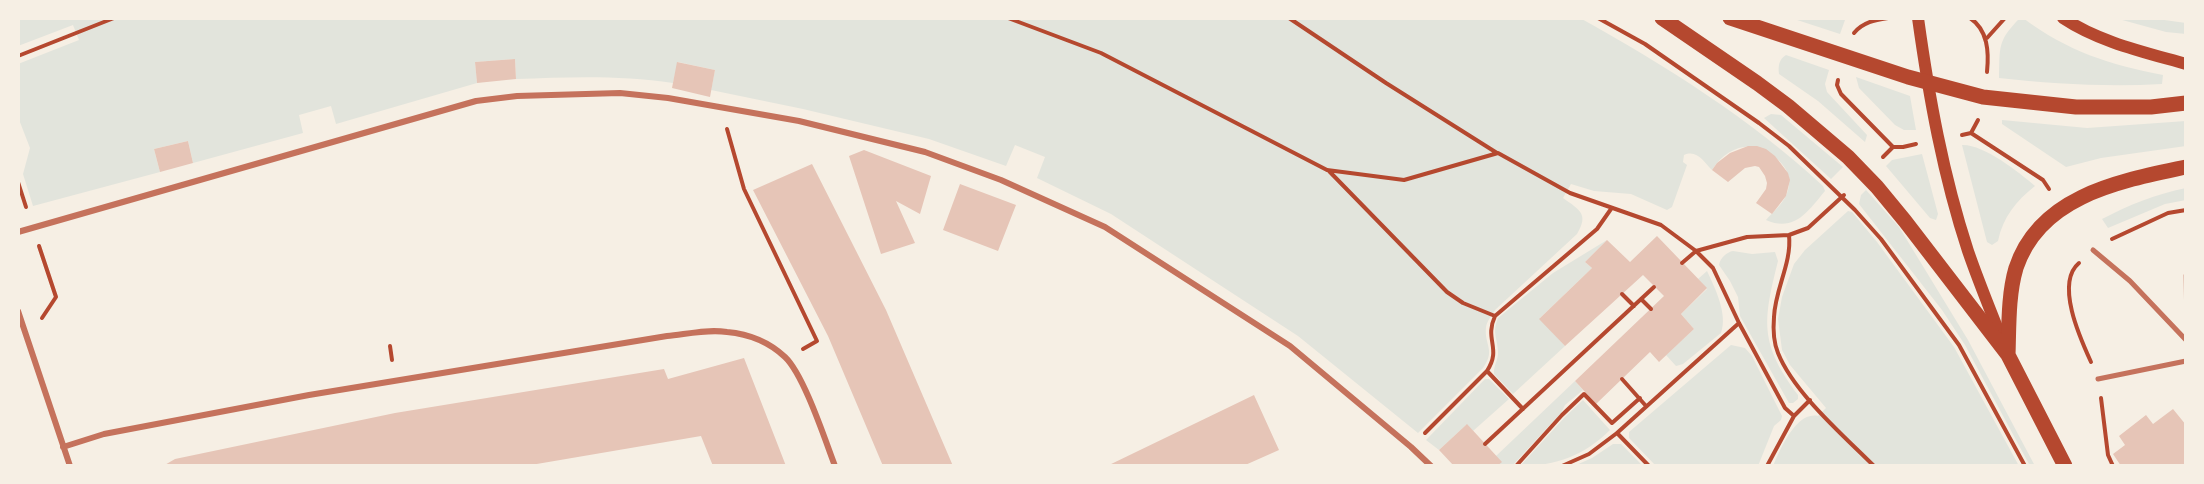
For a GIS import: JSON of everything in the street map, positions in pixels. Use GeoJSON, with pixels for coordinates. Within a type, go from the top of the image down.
{"type":"FeatureCollection","features":[{"type":"Feature","properties":{"kind":"main road"},"geometry":{"type":"LineString","coordinates":[[1662,18],[1757,83],[1848,157],[1905,221],[2008,355]]}},
{"type":"Feature","properties":{"kind":"main road"},"geometry":{"type":"LineString","coordinates":[[1730,18],[1927,82],[1983,97],[2076,107],[2151,107],[2186,103]]}},
{"type":"Feature","properties":{"kind":"main road"},"geometry":{"type":"LineString","coordinates":[[1918,18],[1927,82],[1943,162],[1968,250],[2008,355],[2065,466]]}},
{"type":"Feature","properties":{"kind":"main road"},"geometry":{"type":"LineString","coordinates":[[2062,18],[2111,41],[2186,64]]}},
{"type":"Feature","properties":{"kind":"main road"},"geometry":{"type":"LineString","coordinates":[[2008,355],[2015,270],[2022,254],[2038,230],[2063,208],[2106,186],[2186,167]]}},
{"type":"Feature","properties":{"kind":"street"},"geometry":{"type":"LineString","coordinates":[[18,232],[476,101],[518,96],[620,93],[668,98],[799,121],[925,152],[1001,180],[1105,227],[1290,346],[1431,466]]}},
{"type":"Feature","properties":{"kind":"street"},"geometry":{"type":"LineString","coordinates":[[2093,250],[2130,281],[2186,340]]}},
{"type":"Feature","properties":{"kind":"street"},"geometry":{"type":"LineString","coordinates":[[18,311],[70,466]]}},
{"type":"Feature","properties":{"kind":"street"},"geometry":{"type":"LineString","coordinates":[[63,447],[104,434],[309,395],[667,336],[725,331],[747,335],[768,344],[787,359],[803,386],[836,466]]}},
{"type":"Feature","properties":{"kind":"street"},"geometry":{"type":"LineString","coordinates":[[2098,380],[2186,361]]}},
{"type":"Feature","properties":{"kind":"path"},"geometry":{"type":"LineString","coordinates":[[18,56],[114,18]]}},
{"type":"Feature","properties":{"kind":"path"},"geometry":{"type":"LineString","coordinates":[[1008,18],[1101,53],[1328,170],[1447,292],[1463,303],[1495,316]]}},
{"type":"Feature","properties":{"kind":"path"},"geometry":{"type":"LineString","coordinates":[[1288,18],[1498,153],[1570,193],[1661,225],[1696,251],[1713,268],[1739,323],[1785,408],[1794,416]]}},
{"type":"Feature","properties":{"kind":"path"},"geometry":{"type":"LineString","coordinates":[[1598,18],[1645,44],[1759,123],[1789,146],[1842,197],[1881,239],[1959,345],[2025,466]]}},
{"type":"Feature","properties":{"kind":"path"},"geometry":{"type":"LineString","coordinates":[[1970,18],[1975,21],[1987,38],[2005,18]]}},
{"type":"Feature","properties":{"kind":"path"},"geometry":{"type":"LineString","coordinates":[[722,108],[744,189],[817,341],[787,359]]}},
{"type":"Feature","properties":{"kind":"path"},"geometry":{"type":"LineString","coordinates":[[1971,133],[2043,180],[2063,208]]}},
{"type":"Feature","properties":{"kind":"path"},"geometry":{"type":"LineString","coordinates":[[1328,170],[1404,180],[1498,153]]}},
{"type":"Feature","properties":{"kind":"path"},"geometry":{"type":"LineString","coordinates":[[1682,263],[1696,251],[1747,237],[1789,235],[1808,228],[1842,197]]}},
{"type":"Feature","properties":{"kind":"path"},"geometry":{"type":"LineString","coordinates":[[1411,447],[1487,371],[1495,352],[1490,327],[1495,316],[1597,229],[1611,209]]}},
{"type":"Feature","properties":{"kind":"path"},"geometry":{"type":"LineString","coordinates":[[2113,466],[2108,455],[2098,380],[2069,301],[2068,281],[2074,267],[2093,250],[2115,237],[2168,213],[2186,210]]}},
{"type":"Feature","properties":{"kind":"path"},"geometry":{"type":"LineString","coordinates":[[34,229],[56,297]]}},
{"type":"Feature","properties":{"kind":"path"},"geometry":{"type":"LineString","coordinates":[[1789,235],[1790,245],[1776,296],[1773,337],[1784,366],[1810,400],[1874,466]]}},
{"type":"Feature","properties":{"kind":"path"},"geometry":{"type":"LineString","coordinates":[[1485,444],[1654,287]]}},
{"type":"Feature","properties":{"kind":"path"},"geometry":{"type":"LineString","coordinates":[[1622,294],[1634,306]]}},
{"type":"Feature","properties":{"kind":"path"},"geometry":{"type":"LineString","coordinates":[[1641,299],[1651,309]]}},
{"type":"Feature","properties":{"kind":"path"},"geometry":{"type":"LineString","coordinates":[[1562,466],[1589,454],[1617,433],[1739,323]]}},
{"type":"Feature","properties":{"kind":"path"},"geometry":{"type":"LineString","coordinates":[[1487,371],[1523,409]]}},
{"type":"Feature","properties":{"kind":"path"},"geometry":{"type":"LineString","coordinates":[[1622,379],[1646,406]]}},
{"type":"Feature","properties":{"kind":"path"},"geometry":{"type":"LineString","coordinates":[[1516,466],[1584,394],[1612,423],[1640,398]]}},
{"type":"Feature","properties":{"kind":"path"},"geometry":{"type":"LineString","coordinates":[[1767,466],[1794,416],[1810,400]]}},
{"type":"Feature","properties":{"kind":"path"},"geometry":{"type":"LineString","coordinates":[[1617,433],[1649,466]]}},
{"type":"Feature","properties":{"kind":"shaded area"},"geometry":{"type":"Polygon","coordinates":[[[18,18],[1580,18],[1644,55],[1737,116],[1767,138],[1823,186],[1825,191],[1807,212],[1793,222],[1785,224],[1766,220],[1787,194],[1788,176],[1784,167],[1773,156],[1755,147],[1736,149],[1719,161],[1712,170],[1696,155],[1684,155],[1683,162],[1687,165],[1672,207],[1667,210],[1631,194],[1594,191],[1571,184],[1563,198],[1581,213],[1582,222],[1577,234],[1495,310],[1486,327],[1489,352],[1487,362],[1418,433],[1298,336],[1111,214],[1037,178],[1045,157],[1015,145],[1006,166],[929,139],[711,90],[715,70],[678,62],[673,83],[575,77],[516,79],[515,59],[475,62],[477,83],[336,124],[331,106],[299,115],[303,133],[193,163],[188,141],[154,149],[160,172],[33,206],[23,174],[30,148],[18,117],[18,64],[79,40],[73,25],[18,46],[18,18]]]}},
{"type":"Feature","properties":{"kind":"shaded area"},"geometry":{"type":"Polygon","coordinates":[[[1791,18],[1844,18],[1845,20],[1840,34],[1791,18]]]}},
{"type":"Feature","properties":{"kind":"shaded area"},"geometry":{"type":"Polygon","coordinates":[[[2020,18],[2090,55],[2125,67],[2163,75],[2162,84],[2080,84],[1999,78],[2001,45],[2007,33],[2020,18]]]}},
{"type":"Feature","properties":{"kind":"shaded area"},"geometry":{"type":"Polygon","coordinates":[[[2115,18],[2150,18],[2186,23],[2186,34],[2166,32],[2115,18]]]}},
{"type":"Feature","properties":{"kind":"shaded area"},"geometry":{"type":"Polygon","coordinates":[[[1786,55],[1829,70],[1825,84],[1827,92],[1867,135],[1865,142],[1818,101],[1779,74],[1780,63],[1786,55]]]}},
{"type":"Feature","properties":{"kind":"shaded area"},"geometry":{"type":"Polygon","coordinates":[[[1856,77],[1910,96],[1916,130],[1904,130],[1895,125],[1859,88],[1856,77]]]}},
{"type":"Feature","properties":{"kind":"shaded area"},"geometry":{"type":"Polygon","coordinates":[[[1771,114],[1781,115],[1843,167],[1831,179],[1764,118],[1771,114]]]}},
{"type":"Feature","properties":{"kind":"shaded area"},"geometry":{"type":"Polygon","coordinates":[[[2002,120],[2087,128],[2186,121],[2186,146],[2101,158],[2066,167],[2002,124],[2002,120]]]}},
{"type":"Feature","properties":{"kind":"shaded area"},"geometry":{"type":"Polygon","coordinates":[[[1962,145],[1971,146],[1990,154],[2035,186],[2011,210],[2003,224],[1998,241],[1992,245],[1987,242],[1962,145]]]}},
{"type":"Feature","properties":{"kind":"shaded area"},"geometry":{"type":"Polygon","coordinates":[[[1922,154],[1938,214],[1936,220],[1930,218],[1886,166],[1892,160],[1922,154]]]}},
{"type":"Feature","properties":{"kind":"shaded area"},"geometry":{"type":"Polygon","coordinates":[[[2186,188],[2186,200],[2165,204],[2108,228],[2102,219],[2143,200],[2186,188]]]}},
{"type":"Feature","properties":{"kind":"shaded area"},"geometry":{"type":"Polygon","coordinates":[[[1866,190],[1899,227],[1968,340],[2035,466],[2030,466],[1965,345],[1942,310],[1859,204],[1861,195],[1866,190]]]}},
{"type":"Feature","properties":{"kind":"shaded area"},"geometry":{"type":"Polygon","coordinates":[[[1848,211],[1852,212],[1877,242],[1954,347],[2019,466],[1773,466],[1796,425],[1810,416],[1818,416],[1826,408],[1790,365],[1782,350],[1778,319],[1782,297],[1794,264],[1805,250],[1848,211]]]}},
{"type":"Feature","properties":{"kind":"shaded area"},"geometry":{"type":"Polygon","coordinates":[[[1607,240],[1585,262],[1592,268],[1540,318],[1565,346],[1513,394],[1494,374],[1498,354],[1495,331],[1498,318],[1553,273],[1607,240]]]}},
{"type":"Feature","properties":{"kind":"shaded area"},"geometry":{"type":"Polygon","coordinates":[[[1733,251],[1752,254],[1775,252],[1778,261],[1769,300],[1768,331],[1776,361],[1798,395],[1798,399],[1793,403],[1789,403],[1740,316],[1738,297],[1719,265],[1724,256],[1733,251]]]}},
{"type":"Feature","properties":{"kind":"shaded area"},"geometry":{"type":"Polygon","coordinates":[[[1707,271],[1722,310],[1721,333],[1683,364],[1676,366],[1666,355],[1694,329],[1681,314],[1707,289],[1698,279],[1707,271]]]}},
{"type":"Feature","properties":{"kind":"shaded area"},"geometry":{"type":"Polygon","coordinates":[[[1731,345],[1745,348],[1752,356],[1782,416],[1774,426],[1758,466],[1656,466],[1629,438],[1629,432],[1731,345]]]}},
{"type":"Feature","properties":{"kind":"shaded area"},"geometry":{"type":"Polygon","coordinates":[[[1485,379],[1489,379],[1509,399],[1473,431],[1466,425],[1439,450],[1426,440],[1485,379]]]}},
{"type":"Feature","properties":{"kind":"shaded area"},"geometry":{"type":"Polygon","coordinates":[[[1575,381],[1583,390],[1565,405],[1561,413],[1512,466],[1497,466],[1496,456],[1575,381]]]}},
{"type":"Feature","properties":{"kind":"shaded area"},"geometry":{"type":"Polygon","coordinates":[[[1583,400],[1610,430],[1590,446],[1569,457],[1546,464],[1520,466],[1565,417],[1583,400]]]}},
{"type":"Feature","properties":{"kind":"shaded area"},"geometry":{"type":"Polygon","coordinates":[[[1613,444],[1621,444],[1643,466],[1574,466],[1592,458],[1613,444]]]}},
{"type":"Feature","properties":{"kind":"building"},"geometry":{"type":"Polygon","coordinates":[[[515,59],[516,79],[477,83],[475,62],[515,59]]]}},
{"type":"Feature","properties":{"kind":"building"},"geometry":{"type":"Polygon","coordinates":[[[677,62],[715,70],[710,97],[672,88],[677,62]]]}},
{"type":"Feature","properties":{"kind":"building"},"geometry":{"type":"Polygon","coordinates":[[[188,141],[193,163],[160,172],[154,149],[188,141]]]}},
{"type":"Feature","properties":{"kind":"building"},"geometry":{"type":"Polygon","coordinates":[[[1748,146],[1766,149],[1775,156],[1788,173],[1790,180],[1786,196],[1772,214],[1756,203],[1766,189],[1767,183],[1759,167],[1745,168],[1728,182],[1712,170],[1730,153],[1748,146]]]}},
{"type":"Feature","properties":{"kind":"building"},"geometry":{"type":"Polygon","coordinates":[[[864,150],[931,176],[920,214],[896,201],[915,243],[881,254],[849,156],[864,150]]]}},
{"type":"Feature","properties":{"kind":"building"},"geometry":{"type":"Polygon","coordinates":[[[812,164],[886,310],[953,466],[883,466],[828,336],[753,190],[812,164]]]}},
{"type":"Feature","properties":{"kind":"building"},"geometry":{"type":"Polygon","coordinates":[[[960,184],[1016,205],[998,251],[943,230],[960,184]]]}},
{"type":"Feature","properties":{"kind":"building"},"geometry":{"type":"Polygon","coordinates":[[[1657,236],[1707,288],[1681,314],[1694,329],[1659,362],[1650,352],[1596,404],[1575,381],[1664,296],[1643,275],[1565,346],[1539,319],[1592,268],[1585,262],[1607,240],[1630,262],[1657,236]]]}},
{"type":"Feature","properties":{"kind":"building"},"geometry":{"type":"Polygon","coordinates":[[[2186,272],[2186,304],[2183,275],[2186,272]]]}},
{"type":"Feature","properties":{"kind":"building"},"geometry":{"type":"Polygon","coordinates":[[[744,358],[786,466],[713,466],[701,436],[525,466],[163,466],[175,459],[395,413],[664,369],[668,379],[744,358]]]}},
{"type":"Feature","properties":{"kind":"building"},"geometry":{"type":"Polygon","coordinates":[[[1254,395],[1279,450],[1243,466],[1107,466],[1254,395]]]}},
{"type":"Feature","properties":{"kind":"building"},"geometry":{"type":"Polygon","coordinates":[[[2173,409],[2186,425],[2186,466],[2121,466],[2113,454],[2125,445],[2119,436],[2146,415],[2153,424],[2173,409]]]}},
{"type":"Feature","properties":{"kind":"building"},"geometry":{"type":"Polygon","coordinates":[[[1467,424],[1502,462],[1497,466],[1454,466],[1439,450],[1467,424]]]}}]}
